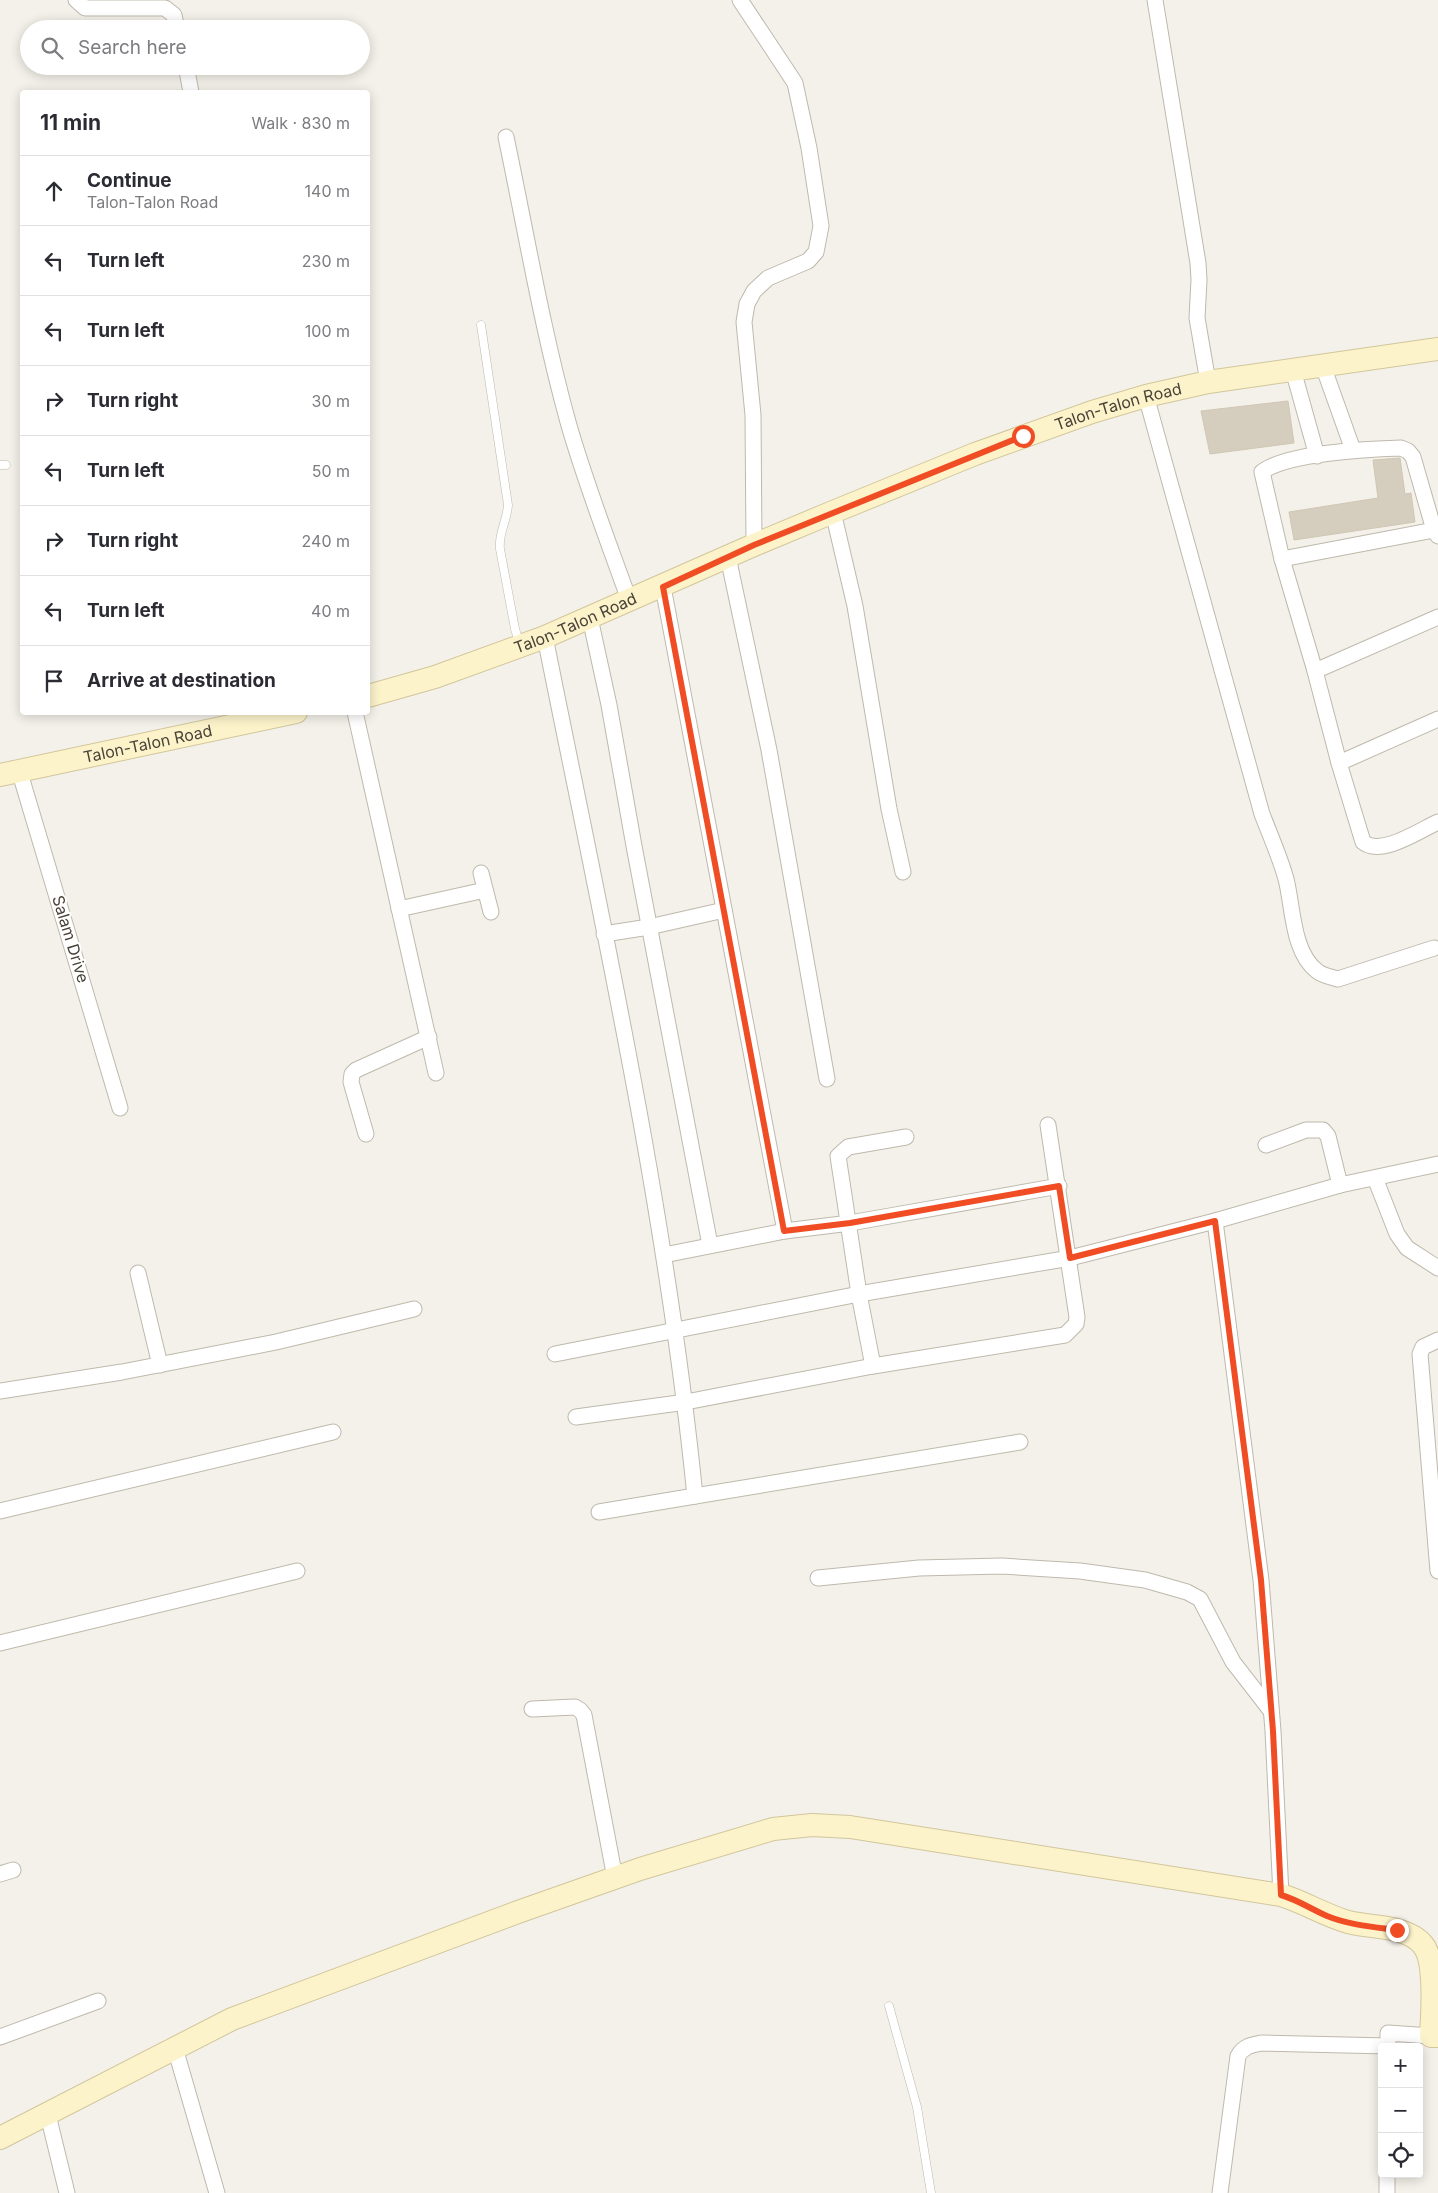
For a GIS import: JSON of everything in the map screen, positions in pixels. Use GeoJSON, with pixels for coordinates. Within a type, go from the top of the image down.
{"type":"FeatureCollection","features":[{"type":"Feature","properties":{"kind":"street"},"geometry":{"type":"LineString","coordinates":[[76,0],[84,8],[165,8],[174,14],[175,20]]}},
{"type":"Feature","properties":{"kind":"street"},"geometry":{"type":"LineString","coordinates":[[740,0],[795,83],[809,148],[821,226],[820,243],[812,257],[808,261],[768,278],[754,291],[747,304],[744,322],[753,415],[754,545]]}},
{"type":"Feature","properties":{"kind":"street"},"geometry":{"type":"LineString","coordinates":[[1155,0],[1198,263],[1197,318],[1208,382]]}},
{"type":"Feature","properties":{"kind":"street"},"geometry":{"type":"LineString","coordinates":[[188,75],[191,90]]}},
{"type":"Feature","properties":{"kind":"street"},"geometry":{"type":"LineString","coordinates":[[506,137],[553,362],[568,422],[594,504],[630,600]]}},
{"type":"Feature","properties":{"kind":"street","name":"Talon-Talon Road"},"geometry":{"type":"LineString","coordinates":[[370,695],[435,677],[545,637],[833,512],[1007,442],[1092,412],[1146,396],[1208,382],[1438,349]]}},
{"type":"Feature","properties":{"kind":"street"},"geometry":{"type":"LineString","coordinates":[[1323,366],[1353,450]]}},
{"type":"Feature","properties":{"kind":"street"},"geometry":{"type":"LineString","coordinates":[[1293,370],[1317,456]]}},
{"type":"Feature","properties":{"kind":"street"},"geometry":{"type":"LineString","coordinates":[[1146,396],[1262,814],[1286,878],[1297,936],[1307,960],[1316,971],[1325,976],[1338,979],[1434,948]]}},
{"type":"Feature","properties":{"kind":"street"},"geometry":{"type":"LineString","coordinates":[[1282,559],[1436,533],[1413,457],[1408,451],[1401,448],[1353,450],[1269,467],[1262,472],[1282,559],[1315,670],[1338,764],[1363,842],[1374,848],[1388,846],[1438,822]]}},
{"type":"Feature","properties":{"kind":"street"},"geometry":{"type":"LineString","coordinates":[[833,512],[855,606],[889,809],[903,872]]}},
{"type":"Feature","properties":{"kind":"street"},"geometry":{"type":"LineString","coordinates":[[728,557],[771,760],[827,1078]]}},
{"type":"Feature","properties":{"kind":"street"},"geometry":{"type":"LineString","coordinates":[[663,587],[784,1231]]}},
{"type":"Feature","properties":{"kind":"street"},"geometry":{"type":"LineString","coordinates":[[1315,670],[1438,617]]}},
{"type":"Feature","properties":{"kind":"street"},"geometry":{"type":"LineString","coordinates":[[590,618],[610,705],[649,927],[710,1245]]}},
{"type":"Feature","properties":{"kind":"street"},"geometry":{"type":"LineString","coordinates":[[545,637],[604,934],[664,1255],[686,1402],[695,1496]]}},
{"type":"Feature","properties":{"kind":"street","name":"Talon-Talon Road"},"geometry":{"type":"LineString","coordinates":[[9,772],[282,715]]}},
{"type":"Feature","properties":{"kind":"street"},"geometry":{"type":"LineString","coordinates":[[356,715],[436,1073]]}},
{"type":"Feature","properties":{"kind":"street"},"geometry":{"type":"LineString","coordinates":[[1338,764],[1438,719]]}},
{"type":"Feature","properties":{"kind":"street","name":"Salam Drive"},"geometry":{"type":"LineString","coordinates":[[9,772],[120,1108]]}},
{"type":"Feature","properties":{"kind":"street"},"geometry":{"type":"LineString","coordinates":[[481,873],[491,912]]}},
{"type":"Feature","properties":{"kind":"street"},"geometry":{"type":"LineString","coordinates":[[399,909],[485,890]]}},
{"type":"Feature","properties":{"kind":"street"},"geometry":{"type":"LineString","coordinates":[[604,934],[649,927],[724,910]]}},
{"type":"Feature","properties":{"kind":"street"},"geometry":{"type":"LineString","coordinates":[[366,1134],[351,1082],[352,1074],[356,1070],[429,1037]]}},
{"type":"Feature","properties":{"kind":"street"},"geometry":{"type":"LineString","coordinates":[[576,1417],[686,1402],[873,1366],[1065,1335],[1071,1331],[1078,1317],[1048,1124]]}},
{"type":"Feature","properties":{"kind":"street"},"geometry":{"type":"LineString","coordinates":[[1266,1145],[1306,1130],[1323,1130],[1328,1136],[1340,1185]]}},
{"type":"Feature","properties":{"kind":"street"},"geometry":{"type":"LineString","coordinates":[[873,1366],[859,1294],[850,1223],[838,1156],[848,1147],[906,1137]]}},
{"type":"Feature","properties":{"kind":"street"},"geometry":{"type":"LineString","coordinates":[[555,1354],[859,1294],[1070,1258],[1215,1221],[1340,1185],[1438,1164]]}},
{"type":"Feature","properties":{"kind":"street"},"geometry":{"type":"LineString","coordinates":[[1375,1178],[1397,1234],[1407,1248],[1438,1268]]}},
{"type":"Feature","properties":{"kind":"street"},"geometry":{"type":"LineString","coordinates":[[664,1255],[784,1231],[850,1223],[1059,1186]]}},
{"type":"Feature","properties":{"kind":"street"},"geometry":{"type":"LineString","coordinates":[[1215,1221],[1261,1580],[1271,1711],[1281,1895]]}},
{"type":"Feature","properties":{"kind":"street"},"geometry":{"type":"LineString","coordinates":[[138,1273],[160,1365]]}},
{"type":"Feature","properties":{"kind":"street"},"geometry":{"type":"LineString","coordinates":[[0,1391],[160,1365],[276,1342],[414,1309]]}},
{"type":"Feature","properties":{"kind":"street"},"geometry":{"type":"LineString","coordinates":[[1438,1340],[1423,1347],[1420,1354],[1438,1571]]}},
{"type":"Feature","properties":{"kind":"street"},"geometry":{"type":"LineString","coordinates":[[0,1511],[333,1432]]}},
{"type":"Feature","properties":{"kind":"street"},"geometry":{"type":"LineString","coordinates":[[599,1512],[1020,1442]]}},
{"type":"Feature","properties":{"kind":"street"},"geometry":{"type":"LineString","coordinates":[[818,1578],[919,1568],[1002,1566],[1080,1571],[1145,1580],[1187,1592],[1200,1599],[1233,1662],[1271,1711]]}},
{"type":"Feature","properties":{"kind":"street"},"geometry":{"type":"LineString","coordinates":[[0,1643],[297,1571]]}},
{"type":"Feature","properties":{"kind":"street"},"geometry":{"type":"LineString","coordinates":[[532,1709],[575,1707],[584,1714],[615,1878]]}},
{"type":"Feature","properties":{"kind":"street"},"geometry":{"type":"LineString","coordinates":[[0,2138],[232,2019],[518,1912],[615,1878],[750,1835],[773,1829],[812,1825],[850,1827],[1281,1895],[1296,1900],[1329,1917],[1397,1930],[1415,1936],[1425,1946],[1429,1960],[1435,2036],[1388,2033],[1388,2043]]}},
{"type":"Feature","properties":{"kind":"street"},"geometry":{"type":"LineString","coordinates":[[0,2037],[98,2001]]}},
{"type":"Feature","properties":{"kind":"street"},"geometry":{"type":"LineString","coordinates":[[1220,2193],[1238,2056],[1242,2049],[1250,2045],[1262,2043],[1378,2046]]}},
{"type":"Feature","properties":{"kind":"street"},"geometry":{"type":"LineString","coordinates":[[175,2048],[217,2193]]}},
{"type":"Feature","properties":{"kind":"street"},"geometry":{"type":"LineString","coordinates":[[48,2115],[67,2193]]}},
{"type":"Feature","properties":{"kind":"street"},"geometry":{"type":"LineString","coordinates":[[1387,2178],[1387,2193]]}},
{"type":"Feature","properties":{"kind":"lane"},"geometry":{"type":"LineString","coordinates":[[481,325],[508,505],[506,521],[499,542],[515,629],[521,646]]}},
{"type":"Feature","properties":{"kind":"lane"},"geometry":{"type":"LineString","coordinates":[[889,2006],[917,2107],[932,2193]]}},
{"type":"Feature","properties":{"kind":"building"},"geometry":{"type":"Polygon","coordinates":[[[1288,401],[1294,443],[1210,454],[1201,411],[1288,401]]]}},
{"type":"Feature","properties":{"kind":"building"},"geometry":{"type":"Polygon","coordinates":[[[1400,458],[1405,494],[1411,493],[1415,522],[1294,540],[1289,512],[1378,498],[1373,460],[1400,458]]]}},
{"type":"Feature","properties":{"kind":"route"},"geometry":{"type":"LineString","coordinates":[[1023,436],[754,545],[663,587],[784,1231],[850,1223],[1059,1186],[1070,1258],[1215,1221],[1261,1580],[1273,1731],[1281,1895],[1296,1900],[1329,1917],[1397,1930]]}}]}
